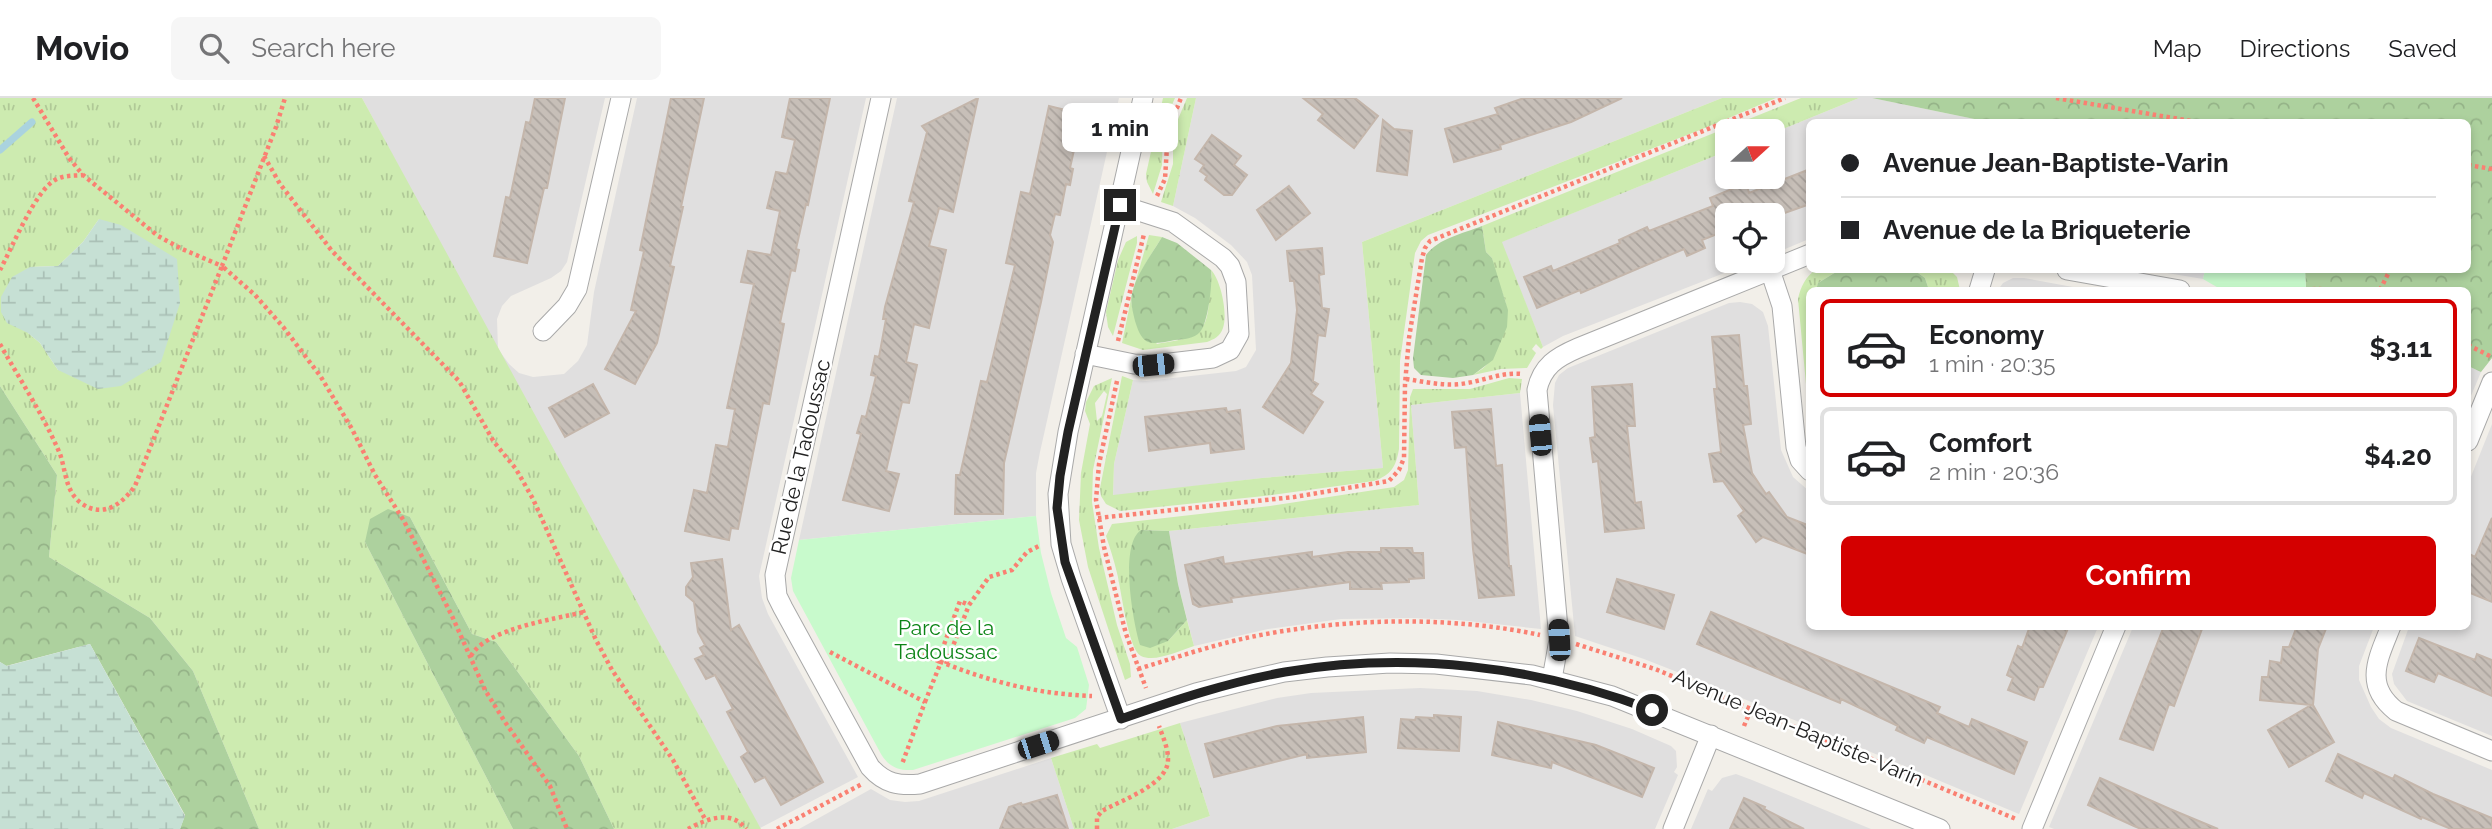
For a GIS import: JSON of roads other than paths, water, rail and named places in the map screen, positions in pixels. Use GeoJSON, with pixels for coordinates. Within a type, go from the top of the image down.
{"type":"FeatureCollection","features":[{"type":"Feature","properties":{"kind":"street"},"geometry":{"type":"LineString","coordinates":[[543,331],[567,306],[577,289],[621,98]]}},
{"type":"Feature","properties":{"kind":"street","name":"Rue de la Tadoussac"},"geometry":{"type":"LineString","coordinates":[[881,98],[776,563],[775,586],[783,608],[870,767],[885,781],[898,777]]}},
{"type":"Feature","properties":{"kind":"street"},"geometry":{"type":"LineString","coordinates":[[1121,719],[1065,562],[1058,527],[1058,494],[1061,467],[1085,354],[1143,98]]}},
{"type":"Feature","properties":{"kind":"street"},"geometry":{"type":"LineString","coordinates":[[1085,354],[1153,365],[1213,358],[1230,351],[1239,334],[1236,282],[1230,266],[1173,222],[1120,205]]}},
{"type":"Feature","properties":{"kind":"street"},"geometry":{"type":"LineString","coordinates":[[1785,264],[1806,256]]}},
{"type":"Feature","properties":{"kind":"street"},"geometry":{"type":"LineString","coordinates":[[1552,679],[1559,640],[1538,408],[1539,378],[1544,369],[1563,354],[1763,273]]}},
{"type":"Feature","properties":{"kind":"street"},"geometry":{"type":"LineString","coordinates":[[1771,273],[1784,314],[1796,447],[1800,460],[1806,467]]}},
{"type":"Feature","properties":{"kind":"street"},"geometry":{"type":"LineString","coordinates":[[2084,273],[2163,287]]}},
{"type":"Feature","properties":{"kind":"street"},"geometry":{"type":"LineString","coordinates":[[2471,434],[2492,382]]}},
{"type":"Feature","properties":{"kind":"street"},"geometry":{"type":"LineString","coordinates":[[2024,824],[2114,630]]}},
{"type":"Feature","properties":{"kind":"street"},"geometry":{"type":"LineString","coordinates":[[2389,630],[2379,656],[2375,676],[2377,688],[2388,705],[2396,711],[2492,751]]}},
{"type":"Feature","properties":{"kind":"street","name":"Avenue Jean-Baptiste-Varin"},"geometry":{"type":"LineString","coordinates":[[898,777],[920,784],[1219,687],[1284,672],[1390,663],[1436,664],[1552,679],[1623,700],[1940,829]]}},
{"type":"Feature","properties":{"kind":"street"},"geometry":{"type":"LineString","coordinates":[[1673,829],[1711,735]]}},
{"type":"Feature","properties":{"kind":"waterway"},"geometry":{"type":"LineString","coordinates":[[0,150],[32,122]]}},
{"type":"Feature","properties":{"kind":"park label","name":"Parc de la Tadoussac"},"geometry":{"type":"Point","coordinates":[946,640]}}]}
